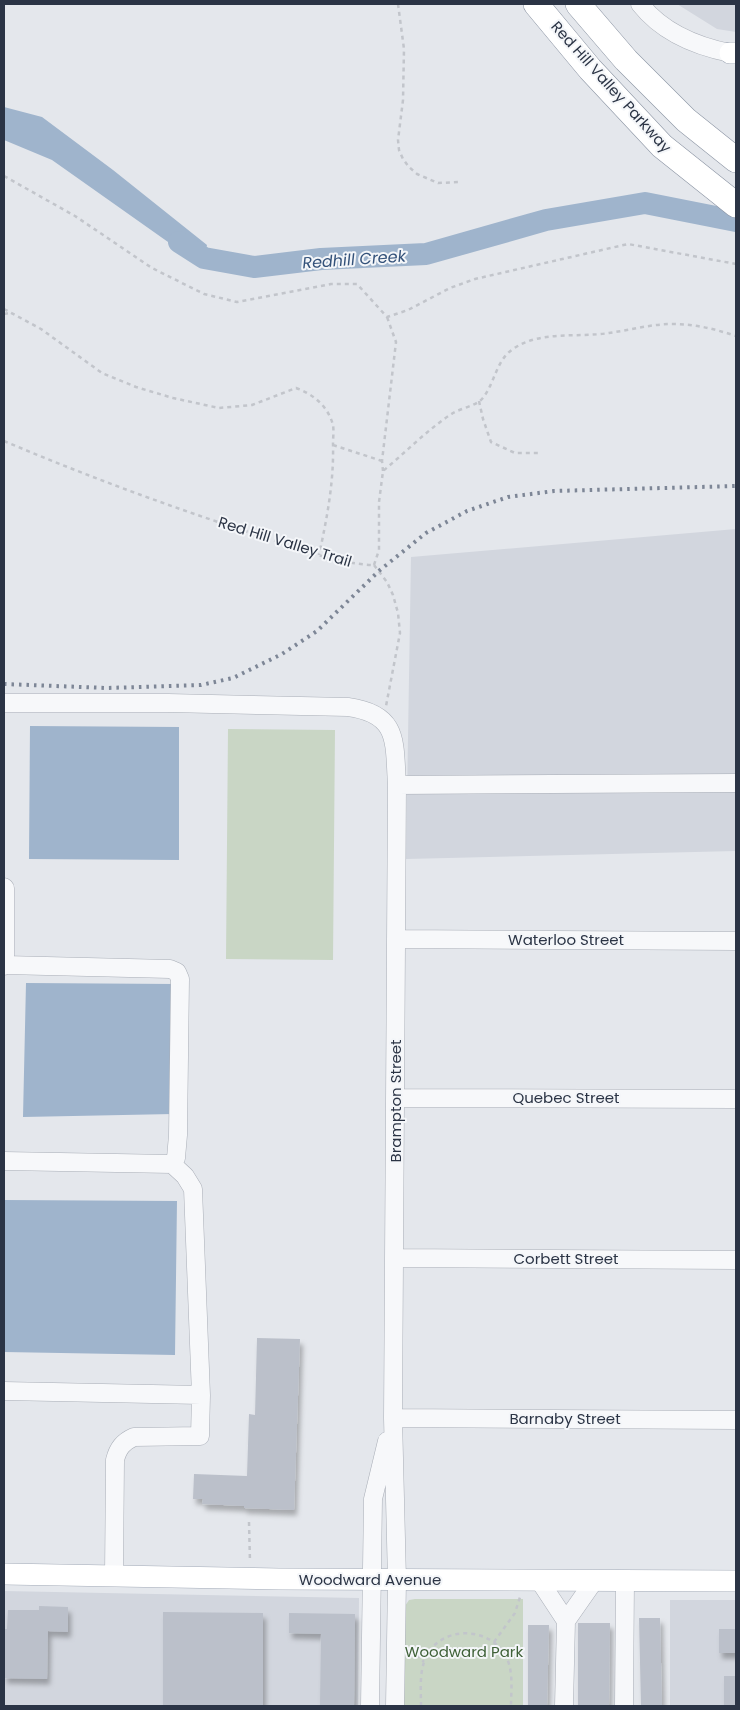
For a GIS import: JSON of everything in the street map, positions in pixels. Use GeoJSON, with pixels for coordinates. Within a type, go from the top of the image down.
{"type":"FeatureCollection","features":[{"type":"Feature","properties":{"kind":"highway","name":"Red Hill Valley Parkway"},"geometry":{"type":"LineString","coordinates":[[536,4],[590,69],[662,146],[736,205]]}},
{"type":"Feature","properties":{"kind":"highway","name":"Red Hill Valley Parkway"},"geometry":{"type":"LineString","coordinates":[[578,4],[626,60],[686,120],[736,160]]}},
{"type":"Feature","properties":{"kind":"main road","name":"Woodward Avenue"},"geometry":{"type":"LineString","coordinates":[[4,1574],[250,1579],[736,1581]]}},
{"type":"Feature","properties":{"kind":"street"},"geometry":{"type":"LineString","coordinates":[[640,4],[645,11],[667,29],[687,40],[706,48],[733,53]]}},
{"type":"Feature","properties":{"kind":"street"},"geometry":{"type":"LineString","coordinates":[[4,703],[158,703],[348,707],[366,710],[383,721]]}},
{"type":"Feature","properties":{"kind":"street","name":"Brampton Street"},"geometry":{"type":"LineString","coordinates":[[383,721],[390,729],[394,743],[397,785],[393,1418],[397,1580],[396,1706]]}},
{"type":"Feature","properties":{"kind":"street"},"geometry":{"type":"LineString","coordinates":[[397,785],[736,784]]}},
{"type":"Feature","properties":{"kind":"street"},"geometry":{"type":"LineString","coordinates":[[4,887],[4,966],[170,969],[178,973],[180,977],[178,1135],[176,1158],[172,1164]]}},
{"type":"Feature","properties":{"kind":"street","name":"Waterloo Street"},"geometry":{"type":"LineString","coordinates":[[396,939],[736,941]]}},
{"type":"Feature","properties":{"kind":"street","name":"Quebec Street"},"geometry":{"type":"LineString","coordinates":[[396,1098],[736,1099]]}},
{"type":"Feature","properties":{"kind":"street"},"geometry":{"type":"LineString","coordinates":[[4,1161],[172,1164],[193,1189],[201,1395],[200,1436],[134,1437],[127,1440],[117,1452],[115,1460],[114,1576]]}},
{"type":"Feature","properties":{"kind":"street","name":"Corbett Street"},"geometry":{"type":"LineString","coordinates":[[395,1258],[736,1260]]}},
{"type":"Feature","properties":{"kind":"street"},"geometry":{"type":"LineString","coordinates":[[4,1391],[201,1395]]}},
{"type":"Feature","properties":{"kind":"street","name":"Brampton Street"},"geometry":{"type":"LineString","coordinates":[[370,1706],[373,1499],[393,1418]]}},
{"type":"Feature","properties":{"kind":"street","name":"Barnaby Street"},"geometry":{"type":"LineString","coordinates":[[393,1418],[736,1420]]}},
{"type":"Feature","properties":{"kind":"street"},"geometry":{"type":"LineString","coordinates":[[531,1580],[566,1621]]}},
{"type":"Feature","properties":{"kind":"street"},"geometry":{"type":"LineString","coordinates":[[564,1706],[566,1621],[594,1580]]}},
{"type":"Feature","properties":{"kind":"street"},"geometry":{"type":"LineString","coordinates":[[624,1706],[625,1581]]}},
{"type":"Feature","properties":{"kind":"path"},"geometry":{"type":"LineString","coordinates":[[398,4],[404,49],[399,150],[409,168],[417,174],[438,184],[460,182]]}},
{"type":"Feature","properties":{"kind":"path"},"geometry":{"type":"LineString","coordinates":[[4,176],[75,216],[152,268],[204,294],[238,302],[331,284],[357,284],[388,317],[396,342],[382,461],[383,472],[379,502],[379,550],[374,565],[387,582],[393,595],[398,613],[400,633],[383,721]]}},
{"type":"Feature","properties":{"kind":"path"},"geometry":{"type":"LineString","coordinates":[[388,317],[408,310],[450,288],[475,280],[628,244],[736,264]]}},
{"type":"Feature","properties":{"kind":"path"},"geometry":{"type":"LineString","coordinates":[[4,309],[41,329],[102,373],[136,387],[173,398],[219,408],[252,405],[296,388],[310,393],[323,405],[332,424],[333,445],[330,503],[318,555]]}},
{"type":"Feature","properties":{"kind":"path"},"geometry":{"type":"LineString","coordinates":[[4,314],[11,313]]}},
{"type":"Feature","properties":{"kind":"path"},"geometry":{"type":"LineString","coordinates":[[383,472],[454,412],[479,401],[487,392],[500,360],[511,350],[525,342],[568,335],[607,334],[654,325],[674,324],[712,327],[736,336]]}},
{"type":"Feature","properties":{"kind":"path"},"geometry":{"type":"LineString","coordinates":[[479,401],[482,419],[491,442],[515,453],[539,453]]}},
{"type":"Feature","properties":{"kind":"path","name":"Red Hill Valley Trail"},"geometry":{"type":"LineString","coordinates":[[4,442],[173,508],[318,555],[374,565]]}},
{"type":"Feature","properties":{"kind":"path"},"geometry":{"type":"LineString","coordinates":[[333,445],[382,461]]}},
{"type":"Feature","properties":{"kind":"path"},"geometry":{"type":"LineString","coordinates":[[249,1522],[250,1579]]}},
{"type":"Feature","properties":{"kind":"path"},"geometry":{"type":"LineString","coordinates":[[494,1642],[515,1613],[531,1580]]}},
{"type":"Feature","properties":{"kind":"path"},"geometry":{"type":"LineString","coordinates":[[421,1706],[422,1671],[426,1657],[435,1644],[448,1636],[462,1632],[477,1633],[494,1642],[502,1650],[509,1663],[511,1706]]}},
{"type":"Feature","properties":{"kind":"shaded area"},"geometry":{"type":"Polygon","coordinates":[[[677,4],[736,4],[736,32],[717,29],[677,4]]]}},
{"type":"Feature","properties":{"kind":"shaded area"},"geometry":{"type":"Polygon","coordinates":[[[736,529],[736,851],[406,859],[411,557],[736,529]]]}},
{"type":"Feature","properties":{"kind":"shaded area"},"geometry":{"type":"Polygon","coordinates":[[[4,1591],[359,1598],[358,1706],[4,1706],[4,1591]]]}},
{"type":"Feature","properties":{"kind":"shaded area"},"geometry":{"type":"Polygon","coordinates":[[[670,1600],[736,1600],[736,1706],[670,1706],[670,1600]]]}},
{"type":"Feature","properties":{"kind":"green space"},"geometry":{"type":"Polygon","coordinates":[[[228,729],[335,730],[333,960],[226,959],[228,729]]]}},
{"type":"Feature","properties":{"kind":"green space","name":"Woodward Park"},"geometry":{"type":"Polygon","coordinates":[[[523,1599],[523,1706],[404,1706],[405,1606],[409,1600],[523,1599]]]}},
{"type":"Feature","properties":{"kind":"water"},"geometry":{"type":"Polygon","coordinates":[[[4,107],[42,117],[113,170],[207,245],[202,266],[52,160],[4,140],[4,107]]]}},
{"type":"Feature","properties":{"kind":"water"},"geometry":{"type":"Polygon","coordinates":[[[30,726],[179,727],[179,860],[29,859],[30,726]]]}},
{"type":"Feature","properties":{"kind":"water"},"geometry":{"type":"Polygon","coordinates":[[[26,983],[175,984],[173,1114],[23,1117],[26,983]]]}},
{"type":"Feature","properties":{"kind":"water"},"geometry":{"type":"Polygon","coordinates":[[[4,1200],[177,1201],[175,1355],[4,1352],[4,1200]]]}},
{"type":"Feature","properties":{"kind":"building"},"geometry":{"type":"Polygon","coordinates":[[[257,1338],[300,1339],[294,1510],[202,1504],[203,1499],[193,1499],[194,1474],[247,1476],[249,1414],[255,1415],[257,1338]]]}},
{"type":"Feature","properties":{"kind":"building"},"geometry":{"type":"Polygon","coordinates":[[[39,1606],[68,1607],[68,1632],[48,1631],[47,1679],[4,1678],[4,1629],[7,1629],[8,1610],[39,1610],[39,1606]]]}},
{"type":"Feature","properties":{"kind":"building"},"geometry":{"type":"Polygon","coordinates":[[[163,1612],[263,1613],[263,1706],[163,1706],[163,1612]]]}},
{"type":"Feature","properties":{"kind":"building"},"geometry":{"type":"Polygon","coordinates":[[[289,1613],[355,1614],[354,1706],[320,1706],[321,1634],[289,1633],[289,1613]]]}},
{"type":"Feature","properties":{"kind":"building"},"geometry":{"type":"Polygon","coordinates":[[[639,1618],[660,1618],[662,1706],[641,1706],[639,1618]]]}},
{"type":"Feature","properties":{"kind":"building"},"geometry":{"type":"Polygon","coordinates":[[[578,1623],[610,1623],[609,1706],[578,1706],[578,1623]]]}},
{"type":"Feature","properties":{"kind":"building"},"geometry":{"type":"Polygon","coordinates":[[[528,1625],[549,1625],[547,1706],[528,1706],[528,1625]]]}},
{"type":"Feature","properties":{"kind":"building"},"geometry":{"type":"Polygon","coordinates":[[[719,1629],[736,1629],[736,1653],[719,1653],[719,1629]]]}},
{"type":"Feature","properties":{"kind":"building"},"geometry":{"type":"Polygon","coordinates":[[[724,1676],[736,1676],[736,1706],[724,1706],[724,1676]]]}},
{"type":"Feature","properties":{"kind":"waterway","name":"Redhill Creek"},"geometry":{"type":"LineString","coordinates":[[179,242],[204,258],[254,267],[321,259],[426,254],[546,220],[645,203],[736,221]]}},
{"type":"Feature","properties":{"kind":"railway"},"geometry":{"type":"LineString","coordinates":[[4,684],[107,688],[201,685],[233,678],[282,654],[317,631],[380,570],[426,533],[467,511],[508,497],[554,491],[736,486]]}}]}
